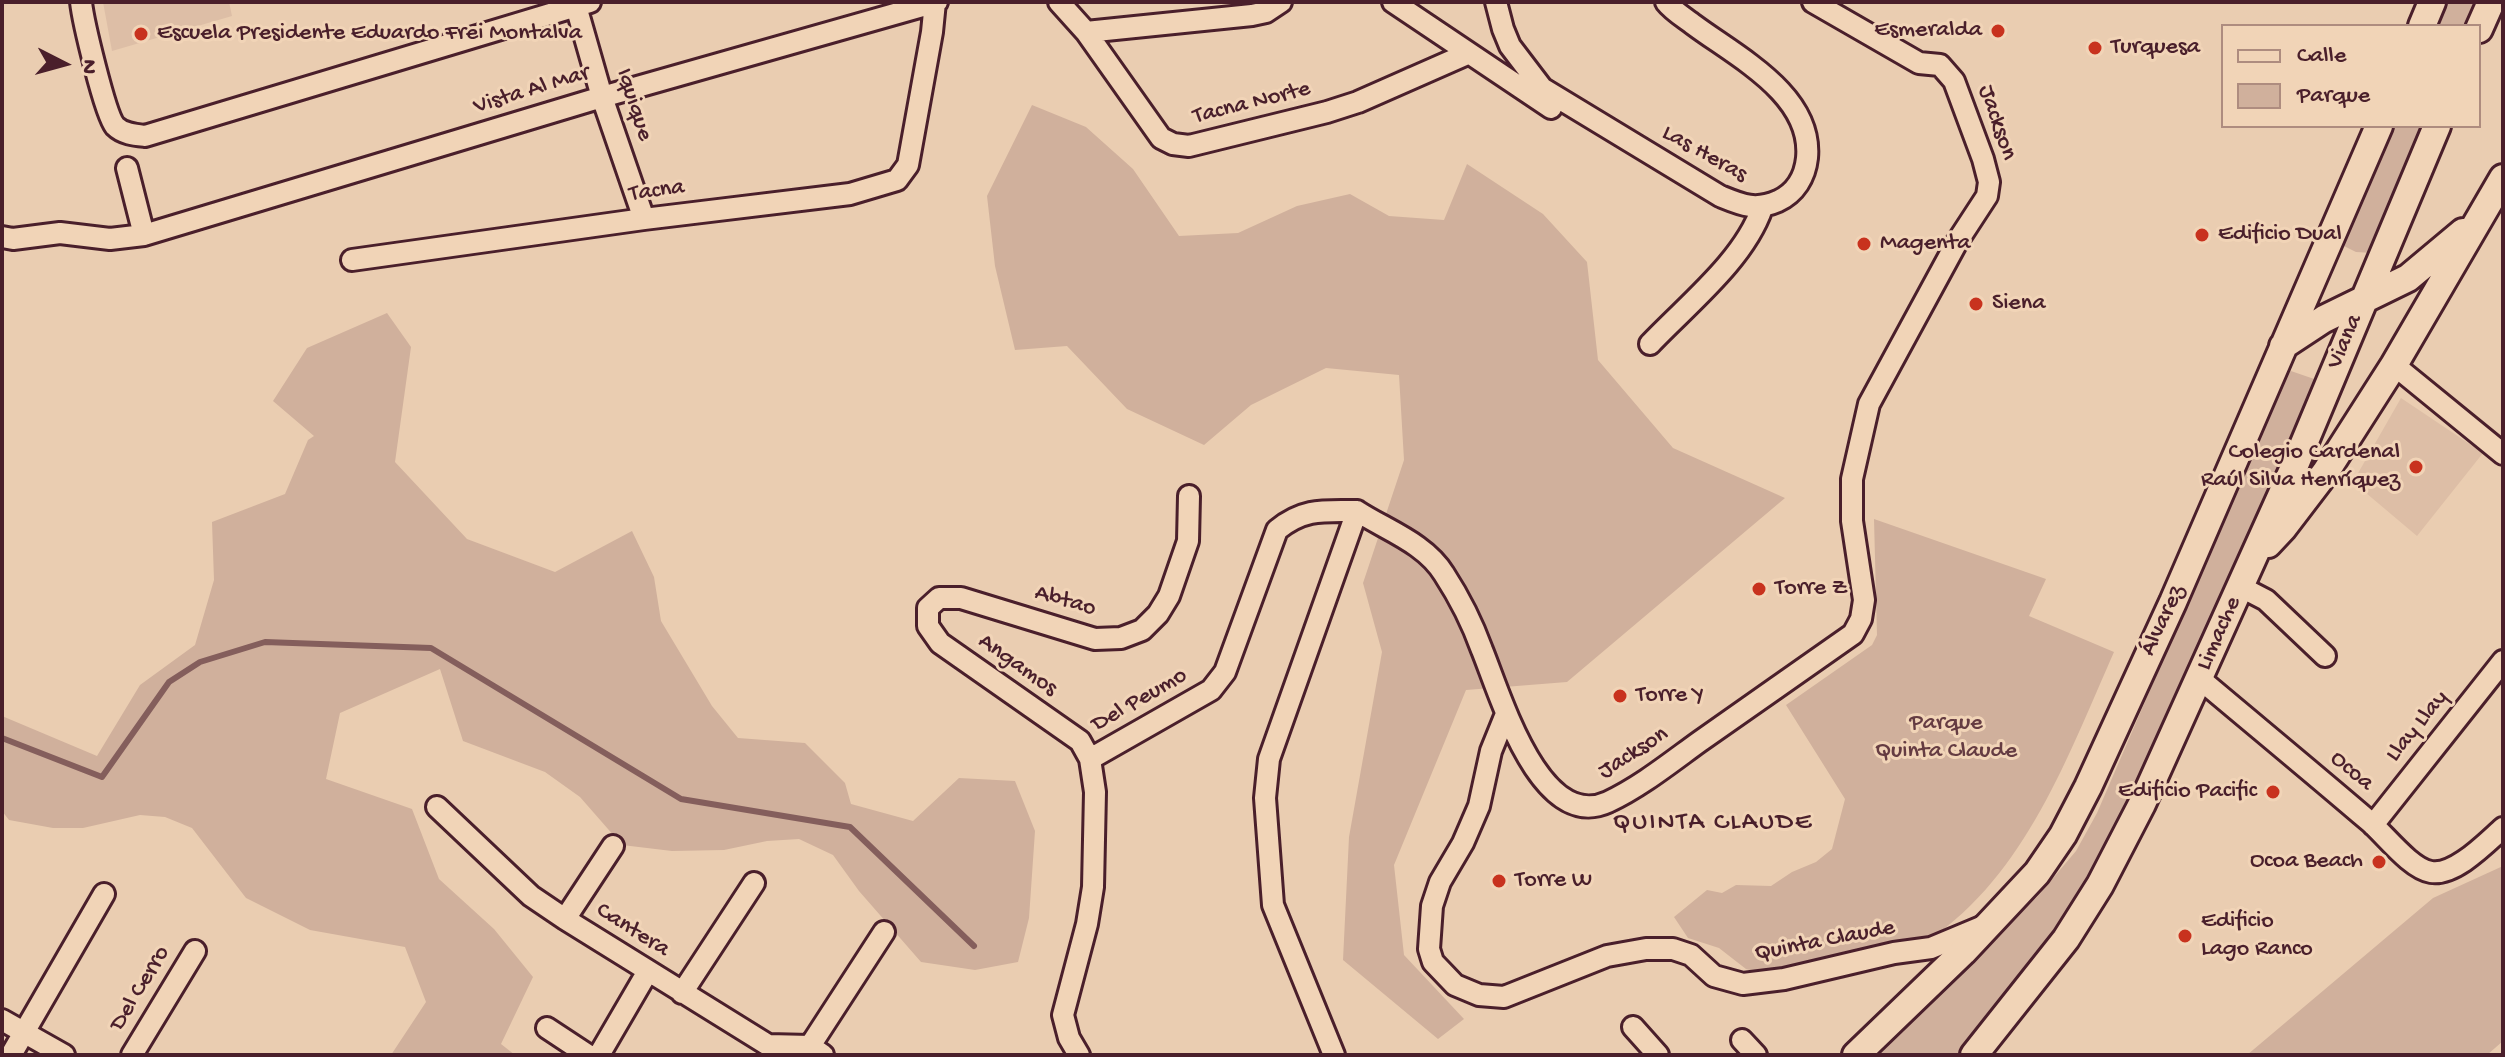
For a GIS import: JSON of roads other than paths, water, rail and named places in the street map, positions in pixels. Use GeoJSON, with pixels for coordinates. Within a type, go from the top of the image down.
{"type":"FeatureCollection","features":[{"type":"Feature","properties":{"kind":"main road"},"geometry":{"type":"LineString","coordinates":[[2423,24],[2432,2]]}},
{"type":"Feature","properties":{"kind":"main road"},"geometry":{"type":"LineString","coordinates":[[2481,24],[2491,2]]}},
{"type":"Feature","properties":{"kind":"main road","name":"Álvarez"},"geometry":{"type":"LineString","coordinates":[[1856,1055],[2037,873],[2063,835],[2173,602],[2378,128]]}},
{"type":"Feature","properties":{"kind":"main road","name":"Viana"},"geometry":{"type":"LineString","coordinates":[[2254,558],[2436,128]]}},
{"type":"Feature","properties":{"kind":"main road","name":"Limache"},"geometry":{"type":"LineString","coordinates":[[1974,1055],[2066,939],[2100,885],[2142,804],[2254,558],[2283,528],[2325,473],[2430,307],[2503,178]]}},
{"type":"Feature","properties":{"kind":"main road","name":"Limache"},"geometry":{"type":"LineString","coordinates":[[2283,346],[2324,319],[2408,278],[2478,219]]}},
{"type":"Feature","properties":{"kind":"main road"},"geometry":{"type":"LineString","coordinates":[[2408,278],[2425,292],[2430,307]]}},
{"type":"Feature","properties":{"kind":"street"},"geometry":{"type":"LineString","coordinates":[[81,2],[93,59],[114,125],[127,134],[145,136],[583,4]]}},
{"type":"Feature","properties":{"kind":"street","name":"Vista Al Mar"},"geometry":{"type":"LineString","coordinates":[[2,237],[13,239],[60,233],[110,239],[144,235],[602,97],[936,2]]}},
{"type":"Feature","properties":{"kind":"street","name":"Tacna"},"geometry":{"type":"LineString","coordinates":[[352,260],[850,194],[897,180],[908,165],[936,2]]}},
{"type":"Feature","properties":{"kind":"street","name":"Tacna Norte"},"geometry":{"type":"LineString","coordinates":[[1059,2],[1086,32],[1161,138],[1173,144],[1189,146],[1327,112],[1358,102],[1467,54]]}},
{"type":"Feature","properties":{"kind":"street"},"geometry":{"type":"LineString","coordinates":[[1086,32],[1252,15],[1266,12],[1281,2]]}},
{"type":"Feature","properties":{"kind":"street"},"geometry":{"type":"LineString","coordinates":[[1393,2],[1467,54],[1572,115]]}},
{"type":"Feature","properties":{"kind":"street","name":"Las Heras"},"geometry":{"type":"LineString","coordinates":[[1496,2],[1503,29],[1523,65],[1542,88],[1572,115],[1664,178]]}},
{"type":"Feature","properties":{"kind":"street","name":"Las Heras"},"geometry":{"type":"LineString","coordinates":[[1572,115],[1745,207],[1762,208],[1787,197],[1799,183],[1806,168],[1808,146],[1792,104],[1768,79],[1666,2]]}},
{"type":"Feature","properties":{"kind":"street","name":"Jackson"},"geometry":{"type":"LineString","coordinates":[[1357,511],[1403,535],[1443,572],[1481,647],[1506,714],[1537,772],[1555,793],[1571,804],[1585,807],[1606,803],[1665,766],[1853,634],[1861,619],[1864,600],[1852,521],[1852,479],[1869,404],[1957,242],[1987,196],[1989,182],[1954,81],[1940,65],[1919,63],[1813,2]]}},
{"type":"Feature","properties":{"kind":"street","name":"Iquique"},"geometry":{"type":"LineString","coordinates":[[583,4],[602,97],[644,219]]}},
{"type":"Feature","properties":{"kind":"street"},"geometry":{"type":"LineString","coordinates":[[127,168],[144,235]]}},
{"type":"Feature","properties":{"kind":"street"},"geometry":{"type":"LineString","coordinates":[[1650,344],[1734,256],[1755,230],[1762,208]]}},
{"type":"Feature","properties":{"kind":"street"},"geometry":{"type":"LineString","coordinates":[[2394,365],[2503,454]]}},
{"type":"Feature","properties":{"kind":"street","name":"Abtao"},"geometry":{"type":"LineString","coordinates":[[928,608],[939,598],[961,598],[1095,639],[1121,638],[1142,630],[1158,614],[1169,596],[1188,541],[1189,496]]}},
{"type":"Feature","properties":{"kind":"street","name":"Del Peumo"},"geometry":{"type":"LineString","coordinates":[[1079,1055],[1069,1038],[1063,1015],[1087,924],[1093,887],[1095,792],[1090,759],[1211,690],[1225,672],[1277,530],[1294,516],[1315,511],[1357,511]]}},
{"type":"Feature","properties":{"kind":"street"},"geometry":{"type":"LineString","coordinates":[[1334,1055],[1273,905],[1265,798],[1269,759],[1357,511]]}},
{"type":"Feature","properties":{"kind":"street"},"geometry":{"type":"LineString","coordinates":[[2241,587],[2266,600],[2325,656]]}},
{"type":"Feature","properties":{"kind":"street","name":"Angamos"},"geometry":{"type":"LineString","coordinates":[[928,608],[928,626],[940,643],[1080,741],[1090,759]]}},
{"type":"Feature","properties":{"kind":"street","name":"Llay Llay"},"geometry":{"type":"LineString","coordinates":[[2373,825],[2503,661]]}},
{"type":"Feature","properties":{"kind":"street","name":"Ocoa"},"geometry":{"type":"LineString","coordinates":[[2200,679],[2410,860],[2428,872],[2446,871],[2473,854]]}},
{"type":"Feature","properties":{"kind":"street","name":"Quinta Claude"},"geometry":{"type":"LineString","coordinates":[[1506,714],[1491,751],[1479,806],[1463,843],[1440,882],[1432,906],[1429,933],[1433,962],[1455,985],[1479,995],[1504,997],[1607,956],[1646,949],[1673,949],[1691,955],[1714,976],[1743,984],[1837,969],[1894,953],[1931,948],[1989,924]]}},
{"type":"Feature","properties":{"kind":"street","name":"Cantera"},"geometry":{"type":"LineString","coordinates":[[437,807],[531,896],[765,1050],[817,1051]]}},
{"type":"Feature","properties":{"kind":"street"},"geometry":{"type":"LineString","coordinates":[[2473,854],[2503,828]]}},
{"type":"Feature","properties":{"kind":"street"},"geometry":{"type":"LineString","coordinates":[[565,919],[613,846]]}},
{"type":"Feature","properties":{"kind":"street"},"geometry":{"type":"LineString","coordinates":[[2473,854],[2503,851]]}},
{"type":"Feature","properties":{"kind":"street"},"geometry":{"type":"LineString","coordinates":[[682,993],[754,883]]}},
{"type":"Feature","properties":{"kind":"street"},"geometry":{"type":"LineString","coordinates":[[11,1055],[104,894]]}},
{"type":"Feature","properties":{"kind":"street"},"geometry":{"type":"LineString","coordinates":[[817,1051],[884,932]]}},
{"type":"Feature","properties":{"kind":"street","name":"Del Cerro"},"geometry":{"type":"LineString","coordinates":[[132,1055],[195,951]]}},
{"type":"Feature","properties":{"kind":"street"},"geometry":{"type":"LineString","coordinates":[[599,1055],[648,971]]}},
{"type":"Feature","properties":{"kind":"street"},"geometry":{"type":"LineString","coordinates":[[2,1020],[64,1055]]}},
{"type":"Feature","properties":{"kind":"street"},"geometry":{"type":"LineString","coordinates":[[1633,1027],[1658,1055]]}},
{"type":"Feature","properties":{"kind":"street"},"geometry":{"type":"LineString","coordinates":[[547,1028],[588,1055]]}},
{"type":"Feature","properties":{"kind":"waterway"},"geometry":{"type":"LineString","coordinates":[[2,738],[102,777],[169,682],[200,662],[265,642],[431,648],[681,799],[850,827],[974,946]]}},
{"type":"Feature","properties":{"kind":"place","name":"Esmeralda"},"geometry":{"type":"Point","coordinates":[1998,31]}},
{"type":"Feature","properties":{"kind":"place","name":"Escuela Presidente Eduardo Frei Montalva"},"geometry":{"type":"Point","coordinates":[141,34]}},
{"type":"Feature","properties":{"kind":"place","name":"Turquesa"},"geometry":{"type":"Point","coordinates":[2095,48]}},
{"type":"Feature","properties":{"kind":"place","name":"Edificio Dual"},"geometry":{"type":"Point","coordinates":[2202,235]}},
{"type":"Feature","properties":{"kind":"place","name":"Magenta"},"geometry":{"type":"Point","coordinates":[1864,244]}},
{"type":"Feature","properties":{"kind":"place","name":"Siena"},"geometry":{"type":"Point","coordinates":[1976,304]}},
{"type":"Feature","properties":{"kind":"place","name":"Colegio Cardenal Raúl Silva Henríquez"},"geometry":{"type":"Point","coordinates":[2416,467]}},
{"type":"Feature","properties":{"kind":"place","name":"Torre Z"},"geometry":{"type":"Point","coordinates":[1759,589]}},
{"type":"Feature","properties":{"kind":"place","name":"Torre Y"},"geometry":{"type":"Point","coordinates":[1620,696]}},
{"type":"Feature","properties":{"kind":"place","name":"Edificio Pacific"},"geometry":{"type":"Point","coordinates":[2273,792]}},
{"type":"Feature","properties":{"kind":"place","name":"Ocoa Beach"},"geometry":{"type":"Point","coordinates":[2379,862]}},
{"type":"Feature","properties":{"kind":"place","name":"Torre W"},"geometry":{"type":"Point","coordinates":[1499,881]}},
{"type":"Feature","properties":{"kind":"place","name":"Edificio Lago Ranco"},"geometry":{"type":"Point","coordinates":[2185,936]}},
{"type":"Feature","properties":{"kind":"district","name":"QUINTA CLAUDE"},"geometry":{"type":"Point","coordinates":[1713,824]}},
{"type":"Feature","properties":{"kind":"park label","name":"Parque Quinta Claude"},"geometry":{"type":"Point","coordinates":[1946,738]}}]}
